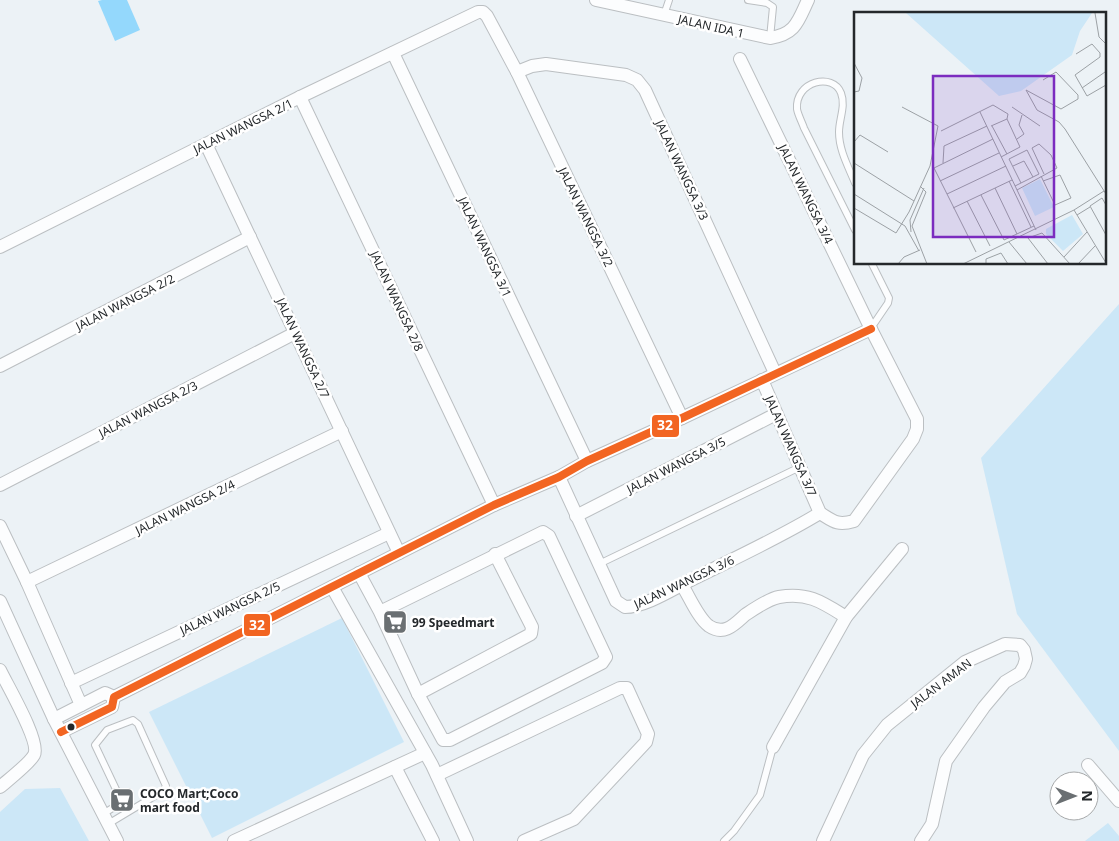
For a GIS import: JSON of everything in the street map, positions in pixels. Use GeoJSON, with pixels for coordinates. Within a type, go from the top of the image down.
{"type":"FeatureCollection","features":[{"type":"Feature","properties":{"kind":"street","name":"JALAN IDA 1"},"geometry":{"type":"LineString","coordinates":[[596,0],[770,38]]}},
{"type":"Feature","properties":{"kind":"street"},"geometry":{"type":"LineString","coordinates":[[770,38],[789,33],[795,27],[808,0]]}},
{"type":"Feature","properties":{"kind":"street","name":"JALAN WANGSA 2/1"},"geometry":{"type":"LineString","coordinates":[[0,246],[300,97],[478,12],[483,12],[487,16]]}},
{"type":"Feature","properties":{"kind":"street","name":"JALAN WANGSA 3/2"},"geometry":{"type":"LineString","coordinates":[[487,16],[517,72],[682,418]]}},
{"type":"Feature","properties":{"kind":"street","name":"JALAN WANGSA 3/1"},"geometry":{"type":"LineString","coordinates":[[393,53],[587,461]]}},
{"type":"Feature","properties":{"kind":"street","name":"JALAN WANGSA 3/4"},"geometry":{"type":"LineString","coordinates":[[740,59],[871,329],[917,419],[917,429],[907,448],[854,521],[843,524],[834,522],[820,513]]}},
{"type":"Feature","properties":{"kind":"street","name":"JALAN WANGSA 3/3"},"geometry":{"type":"LineString","coordinates":[[517,72],[532,66],[546,64],[626,75],[637,80],[645,90],[775,374]]}},
{"type":"Feature","properties":{"kind":"street","name":"JALAN WANGSA 2/8"},"geometry":{"type":"LineString","coordinates":[[300,97],[494,505]]}},
{"type":"Feature","properties":{"kind":"street","name":"JALAN WANGSA 2/7"},"geometry":{"type":"LineString","coordinates":[[206,144],[399,553]]}},
{"type":"Feature","properties":{"kind":"street","name":"JALAN WANGSA 2/2"},"geometry":{"type":"LineString","coordinates":[[0,366],[250,237]]}},
{"type":"Feature","properties":{"kind":"street"},"geometry":{"type":"LineString","coordinates":[[114,697],[494,505],[559,477],[587,461],[871,329]]}},
{"type":"Feature","properties":{"kind":"street","name":"JALAN WANGSA 2/3"},"geometry":{"type":"LineString","coordinates":[[0,484],[296,333]]}},
{"type":"Feature","properties":{"kind":"street","name":"JALAN WANGSA 3/7"},"geometry":{"type":"LineString","coordinates":[[762,380],[820,513]]}},
{"type":"Feature","properties":{"kind":"street","name":"JALAN WANGSA 3/5"},"geometry":{"type":"LineString","coordinates":[[576,516],[776,414]]}},
{"type":"Feature","properties":{"kind":"street","name":"JALAN WANGSA 2/4"},"geometry":{"type":"LineString","coordinates":[[27,582],[342,432]]}},
{"type":"Feature","properties":{"kind":"street","name":"JALAN WANGSA 3/6"},"geometry":{"type":"LineString","coordinates":[[559,477],[616,601],[625,607],[637,606],[682,585],[792,530],[820,513]]}},
{"type":"Feature","properties":{"kind":"street"},"geometry":{"type":"LineString","coordinates":[[0,526],[27,582],[81,705]]}},
{"type":"Feature","properties":{"kind":"street"},"geometry":{"type":"LineString","coordinates":[[359,573],[380,612],[440,738],[446,741],[604,660],[605,654],[546,533],[539,532],[380,612]]}},
{"type":"Feature","properties":{"kind":"street","name":"JALAN WANGSA 2/5"},"geometry":{"type":"LineString","coordinates":[[71,683],[389,533]]}},
{"type":"Feature","properties":{"kind":"street"},"geometry":{"type":"LineString","coordinates":[[773,747],[846,617],[902,549]]}},
{"type":"Feature","properties":{"kind":"street"},"geometry":{"type":"LineString","coordinates":[[418,694],[531,634],[532,627],[495,554]]}},
{"type":"Feature","properties":{"kind":"street"},"geometry":{"type":"LineString","coordinates":[[682,585],[704,621],[710,627],[720,630],[729,629],[746,615],[777,597],[800,596],[816,599],[846,617]]}},
{"type":"Feature","properties":{"kind":"street"},"geometry":{"type":"LineString","coordinates":[[332,587],[437,775],[467,841]]}},
{"type":"Feature","properties":{"kind":"street"},"geometry":{"type":"LineString","coordinates":[[0,601],[54,719],[117,841]]}},
{"type":"Feature","properties":{"kind":"street","name":"JALAN AMAN"},"geometry":{"type":"LineString","coordinates":[[823,841],[863,755],[887,725],[966,662],[1004,644],[1020,645],[1024,650],[1026,658],[1020,673],[1004,682],[946,761],[932,824],[921,841]]}},
{"type":"Feature","properties":{"kind":"street"},"geometry":{"type":"LineString","coordinates":[[0,670],[32,736],[35,750],[34,756],[0,787]]}},
{"type":"Feature","properties":{"kind":"street"},"geometry":{"type":"LineString","coordinates":[[437,775],[620,688],[627,688],[648,734],[646,742],[574,820],[524,841]]}},
{"type":"Feature","properties":{"kind":"street"},"geometry":{"type":"LineString","coordinates":[[54,719],[105,693],[114,697]]}},
{"type":"Feature","properties":{"kind":"street"},"geometry":{"type":"LineString","coordinates":[[61,732],[112,707],[114,697]]}},
{"type":"Feature","properties":{"kind":"street"},"geometry":{"type":"LineString","coordinates":[[234,841],[425,753]]}},
{"type":"Feature","properties":{"kind":"street"},"geometry":{"type":"LineString","coordinates":[[1088,765],[1119,802]]}},
{"type":"Feature","properties":{"kind":"street"},"geometry":{"type":"LineString","coordinates":[[395,768],[432,841]]}},
{"type":"Feature","properties":{"kind":"lane"},"geometry":{"type":"LineString","coordinates":[[664,15],[669,0]]}},
{"type":"Feature","properties":{"kind":"lane"},"geometry":{"type":"LineString","coordinates":[[748,0],[767,3],[773,7],[770,38]]}},
{"type":"Feature","properties":{"kind":"lane"},"geometry":{"type":"LineString","coordinates":[[854,181],[840,149],[839,131],[843,103],[841,92],[834,84],[814,83],[804,88],[799,98],[797,110],[804,128],[854,228]]}},
{"type":"Feature","properties":{"kind":"lane"},"geometry":{"type":"LineString","coordinates":[[871,329],[888,303],[889,298],[872,265]]}},
{"type":"Feature","properties":{"kind":"lane"},"geometry":{"type":"LineString","coordinates":[[599,564],[800,467]]}},
{"type":"Feature","properties":{"kind":"lane"},"geometry":{"type":"LineString","coordinates":[[133,720],[138,724],[166,786],[163,791],[106,819],[122,802],[95,744],[107,730],[133,720]]}},
{"type":"Feature","properties":{"kind":"lane"},"geometry":{"type":"LineString","coordinates":[[724,841],[734,831],[760,795],[773,747]]}},
{"type":"Feature","properties":{"kind":"shaded area"},"geometry":{"type":"Polygon","coordinates":[[[1119,304],[1119,751],[1017,614],[981,458],[1119,304]]]}},
{"type":"Feature","properties":{"kind":"shaded area"},"geometry":{"type":"Polygon","coordinates":[[[342,618],[404,742],[212,838],[149,712],[342,618]]]}},
{"type":"Feature","properties":{"kind":"shaded area"},"geometry":{"type":"Polygon","coordinates":[[[60,788],[89,841],[0,841],[0,812],[25,789],[60,788]]]}},
{"type":"Feature","properties":{"kind":"shaded area"},"geometry":{"type":"Polygon","coordinates":[[[1108,823],[1119,836],[1119,841],[1085,841],[1108,823]]]}},
{"type":"Feature","properties":{"kind":"water"},"geometry":{"type":"Polygon","coordinates":[[[127,0],[140,30],[115,41],[98,1],[127,0]]]}},
{"type":"Feature","properties":{"kind":"transit line","name":"32"},"geometry":{"type":"LineString","coordinates":[[61,732],[112,707],[114,697],[494,505],[559,477],[587,461],[871,329]]}},
{"type":"Feature","properties":{"kind":"place","name":"99 Speedmart"},"geometry":{"type":"Point","coordinates":[395,622]}},
{"type":"Feature","properties":{"kind":"place","name":"COCO Mart;Coco mart food"},"geometry":{"type":"Point","coordinates":[122,800]}}]}
